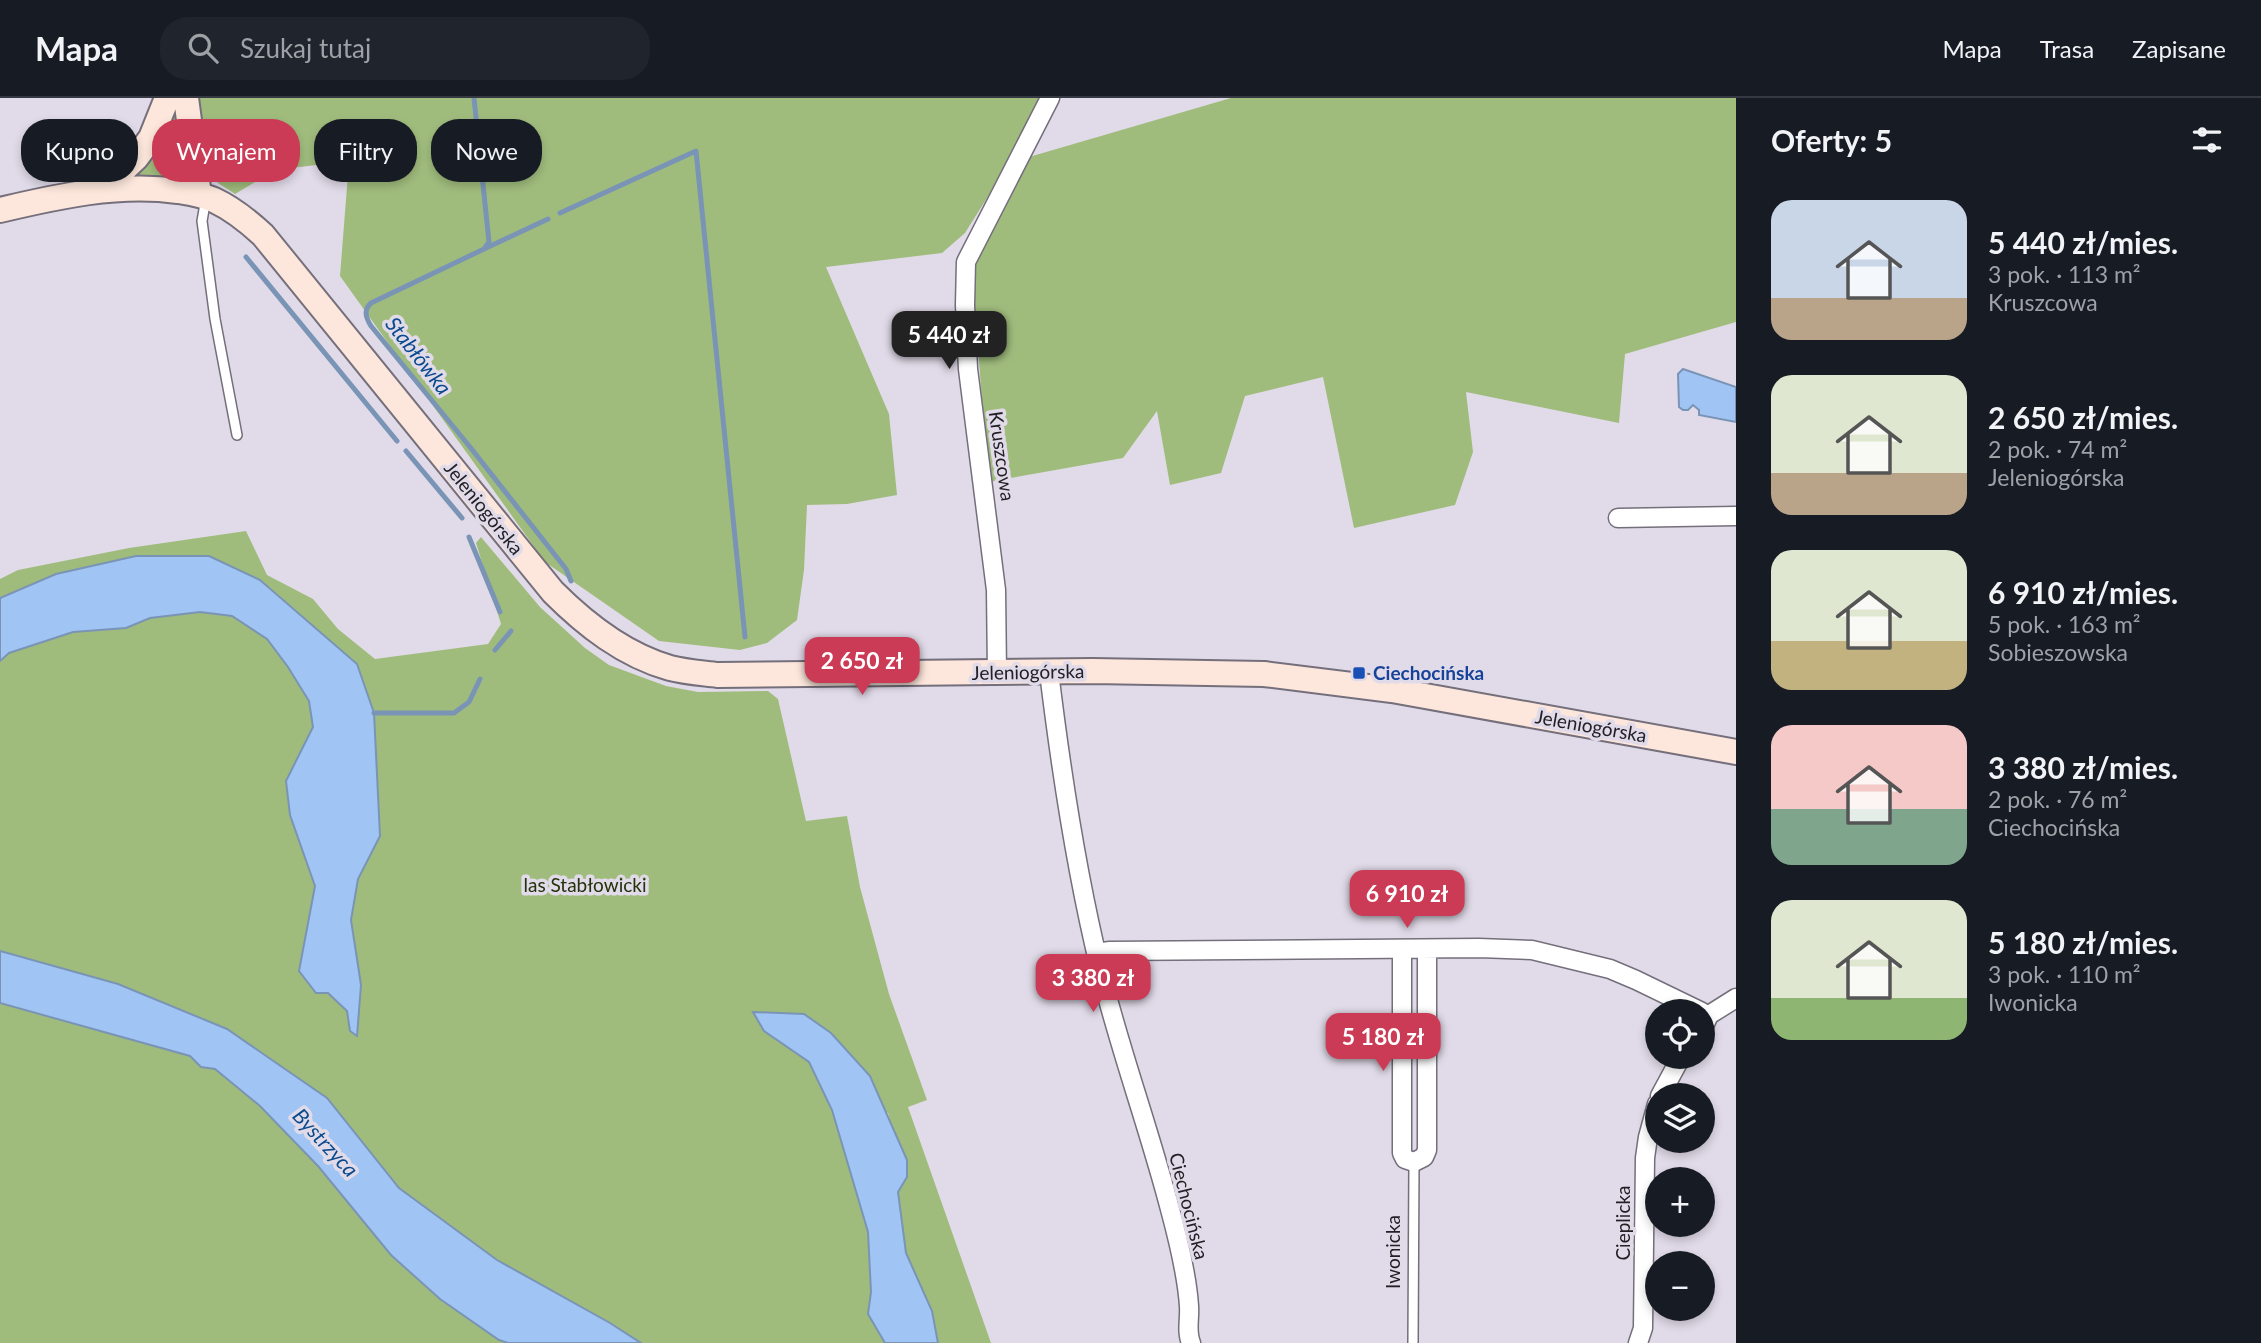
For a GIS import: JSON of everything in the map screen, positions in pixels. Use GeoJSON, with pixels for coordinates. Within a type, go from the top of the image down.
{"type":"FeatureCollection","features":[{"type":"Feature","properties":{"kind":"street"},"geometry":{"type":"LineString","coordinates":[[102,190],[136,158],[151,138],[167,98]]}},
{"type":"Feature","properties":{"kind":"street"},"geometry":{"type":"LineString","coordinates":[[186,98],[202,196]]}},
{"type":"Feature","properties":{"kind":"street","name":"Kruszcowa"},"geometry":{"type":"LineString","coordinates":[[996,673],[996,590],[968,369],[966,262],[1050,98]]}},
{"type":"Feature","properties":{"kind":"street","name":"Jeleniogórska"},"geometry":{"type":"LineString","coordinates":[[0,210],[102,190],[136,187],[202,196],[239,214],[262,235],[553,592],[600,634],[635,654],[669,667],[718,675],[1049,671],[1264,674],[1352,684],[1736,752]]}},
{"type":"Feature","properties":{"kind":"street"},"geometry":{"type":"LineString","coordinates":[[1618,517],[1736,516]]}},
{"type":"Feature","properties":{"kind":"street","name":"Ciechocińska"},"geometry":{"type":"LineString","coordinates":[[1049,671],[1069,813],[1096,953],[1182,1255],[1189,1308],[1188,1337],[1191,1343]]}},
{"type":"Feature","properties":{"kind":"street","name":"Iwonicka"},"geometry":{"type":"LineString","coordinates":[[1402,950],[1402,1153],[1405,1159],[1414,1162],[1424,1157],[1426,1150],[1427,949]]}},
{"type":"Feature","properties":{"kind":"street"},"geometry":{"type":"LineString","coordinates":[[1096,953],[1532,950],[1572,959],[1636,980],[1671,999]]}},
{"type":"Feature","properties":{"kind":"street"},"geometry":{"type":"LineString","coordinates":[[1715,1010],[1736,998]]}},
{"type":"Feature","properties":{"kind":"street","name":"Cieplicka"},"geometry":{"type":"LineString","coordinates":[[1638,1343],[1643,1328],[1646,1153]]}},
{"type":"Feature","properties":{"kind":"lane"},"geometry":{"type":"LineString","coordinates":[[202,196],[202,221],[215,318],[237,435]]}},
{"type":"Feature","properties":{"kind":"lane","name":"Iwonicka"},"geometry":{"type":"LineString","coordinates":[[1413,1343],[1414,1162]]}},
{"type":"Feature","properties":{"kind":"green space"},"geometry":{"type":"Polygon","coordinates":[[[199,98],[1042,98],[1004,171],[965,233],[942,253],[826,267],[889,414],[897,495],[847,504],[807,505],[804,570],[797,620],[767,643],[740,650],[659,641],[545,562],[340,276],[347,182],[417,182],[417,119],[314,119],[314,165],[300,167],[300,119],[202,119],[199,98]]]}},
{"type":"Feature","properties":{"kind":"green space"},"geometry":{"type":"Polygon","coordinates":[[[1231,98],[1736,98],[1736,322],[1625,354],[1619,423],[1466,392],[1473,452],[1455,505],[1354,528],[1323,377],[1245,396],[1221,473],[1170,485],[1157,411],[1123,458],[988,482],[972,266],[1029,157],[1231,98]]]}},
{"type":"Feature","properties":{"kind":"green space"},"geometry":{"type":"Polygon","coordinates":[[[177,104],[179,119],[168,119],[177,104]]]}},
{"type":"Feature","properties":{"kind":"green space"},"geometry":{"type":"Polygon","coordinates":[[[152,147],[152,178],[140,177],[138,171],[152,147]]]}},
{"type":"Feature","properties":{"kind":"green space"},"geometry":{"type":"Polygon","coordinates":[[[217,182],[255,182],[235,194],[217,182]]]}},
{"type":"Feature","properties":{"kind":"green space","name":"las Stabłowicki"},"geometry":{"type":"Polygon","coordinates":[[[246,531],[267,575],[313,599],[338,629],[375,659],[488,644],[501,624],[476,543],[481,537],[540,607],[585,648],[609,665],[666,686],[698,692],[768,691],[778,699],[806,821],[847,816],[860,887],[889,994],[927,1100],[908,1107],[991,1343],[938,1343],[932,1311],[906,1253],[898,1192],[907,1177],[888,1113],[764,1031],[809,1062],[832,1110],[868,1232],[871,1292],[869,1314],[885,1343],[641,1343],[497,1260],[399,1188],[327,1098],[118,984],[0,951],[0,661],[8,653],[73,632],[126,628],[150,618],[200,612],[232,616],[267,639],[309,701],[313,728],[286,781],[290,815],[315,886],[299,971],[347,1011],[350,1031],[361,985],[351,920],[358,879],[380,836],[324,636],[260,580],[0,598],[0,579],[18,570],[129,548],[246,531]]]}},
{"type":"Feature","properties":{"kind":"green space"},"geometry":{"type":"Polygon","coordinates":[[[0,1003],[190,1056],[201,1067],[215,1069],[260,1106],[318,1166],[391,1255],[440,1299],[508,1343],[0,1343],[0,1003]]]}},
{"type":"Feature","properties":{"kind":"water"},"geometry":{"type":"Polygon","coordinates":[[[1683,369],[1736,387],[1736,422],[1699,415],[1699,410],[1693,405],[1688,410],[1679,407],[1678,374],[1683,369]]]}},
{"type":"Feature","properties":{"kind":"water"},"geometry":{"type":"Polygon","coordinates":[[[136,556],[209,556],[260,580],[357,664],[374,713],[380,836],[358,879],[351,920],[361,985],[357,1036],[350,1031],[347,1011],[328,993],[316,993],[299,971],[315,886],[290,815],[286,781],[313,727],[309,701],[267,639],[232,616],[200,612],[150,618],[126,628],[73,632],[9,653],[0,661],[0,598],[56,574],[136,556]]]}},
{"type":"Feature","properties":{"kind":"water","name":"Bystrzyca"},"geometry":{"type":"Polygon","coordinates":[[[0,951],[118,984],[227,1029],[327,1098],[399,1188],[497,1260],[641,1343],[508,1343],[499,1340],[440,1299],[391,1255],[318,1166],[260,1106],[215,1069],[201,1067],[190,1056],[0,1003],[0,951]]]}},
{"type":"Feature","properties":{"kind":"water"},"geometry":{"type":"Polygon","coordinates":[[[753,1012],[804,1014],[831,1033],[870,1076],[907,1160],[907,1177],[898,1192],[906,1253],[932,1311],[938,1343],[885,1343],[868,1314],[871,1292],[868,1232],[832,1110],[809,1062],[764,1031],[753,1012]]]}},
{"type":"Feature","properties":{"kind":"waterway","name":"Stabłówka"},"geometry":{"type":"LineString","coordinates":[[474,98],[489,242],[484,249],[371,303],[366,311],[367,317],[371,326],[566,569],[571,581]]}},
{"type":"Feature","properties":{"kind":"waterway"},"geometry":{"type":"LineString","coordinates":[[560,213],[696,151],[745,637]]}},
{"type":"Feature","properties":{"kind":"waterway"},"geometry":{"type":"LineString","coordinates":[[484,249],[548,219]]}},
{"type":"Feature","properties":{"kind":"waterway"},"geometry":{"type":"LineString","coordinates":[[246,257],[397,441]]}},
{"type":"Feature","properties":{"kind":"waterway"},"geometry":{"type":"LineString","coordinates":[[406,451],[462,518]]}},
{"type":"Feature","properties":{"kind":"waterway"},"geometry":{"type":"LineString","coordinates":[[469,537],[500,612]]}},
{"type":"Feature","properties":{"kind":"waterway","name":"Stabłówka"},"geometry":{"type":"LineString","coordinates":[[495,650],[511,631]]}},
{"type":"Feature","properties":{"kind":"waterway","name":"Stabłówka"},"geometry":{"type":"LineString","coordinates":[[374,713],[454,713],[469,702],[480,679]]}},
{"type":"Feature","properties":{"kind":"place","name":"Ciechocińska"},"geometry":{"type":"Point","coordinates":[1359,673]}}]}
